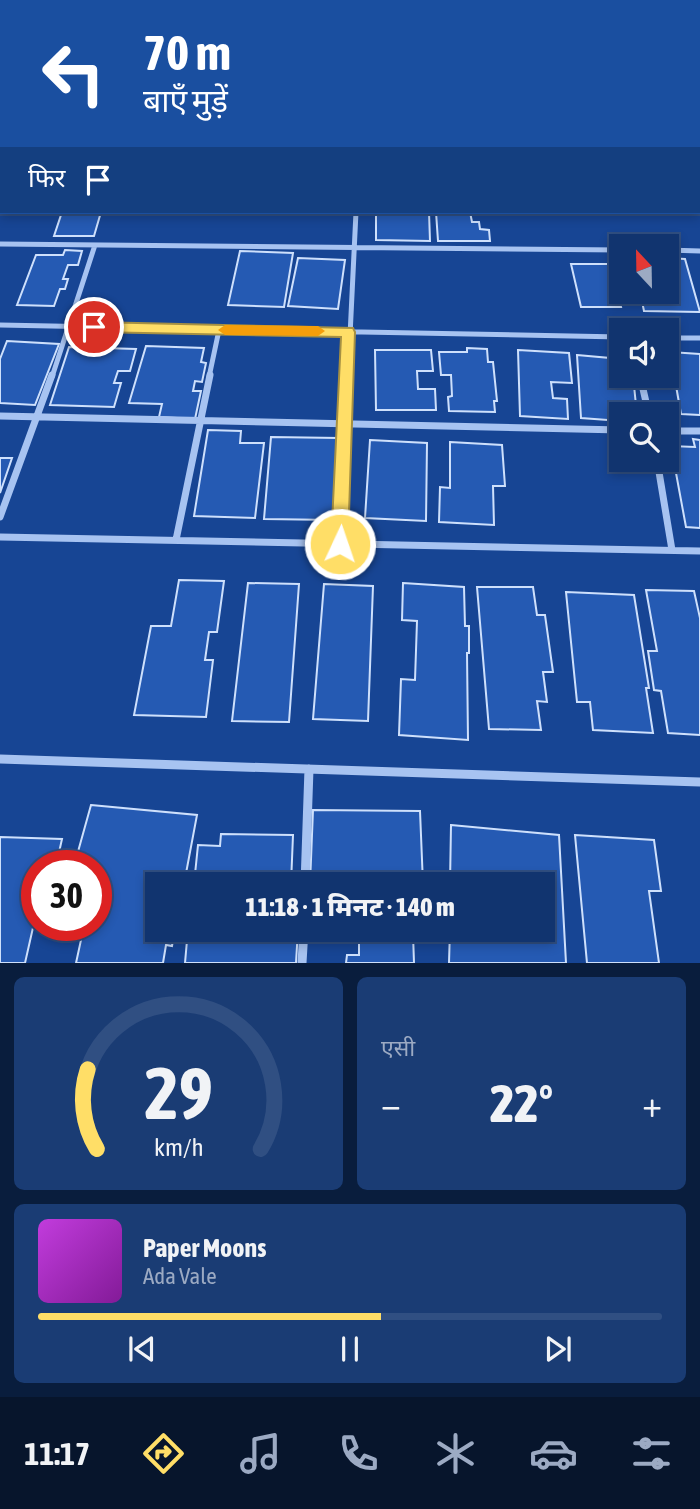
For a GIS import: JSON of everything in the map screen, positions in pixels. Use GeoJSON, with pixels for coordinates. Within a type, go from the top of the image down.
{"type":"FeatureCollection","features":[{"type":"Feature","properties":{"kind":"street"},"geometry":{"type":"LineString","coordinates":[[340,544],[348,332],[356,214]]}},
{"type":"Feature","properties":{"kind":"street"},"geometry":{"type":"LineString","coordinates":[[0,244],[609,250]]}},
{"type":"Feature","properties":{"kind":"street"},"geometry":{"type":"LineString","coordinates":[[0,517],[70,327],[95,245]]}},
{"type":"Feature","properties":{"kind":"street"},"geometry":{"type":"LineString","coordinates":[[679,250],[700,251]]}},
{"type":"Feature","properties":{"kind":"street"},"geometry":{"type":"LineString","coordinates":[[0,326],[609,337]]}},
{"type":"Feature","properties":{"kind":"street"},"geometry":{"type":"LineString","coordinates":[[176,540],[219,330]]}},
{"type":"Feature","properties":{"kind":"street"},"geometry":{"type":"LineString","coordinates":[[679,338],[700,338]]}},
{"type":"Feature","properties":{"kind":"street"},"geometry":{"type":"LineString","coordinates":[[0,416],[609,430]]}},
{"type":"Feature","properties":{"kind":"street"},"geometry":{"type":"LineString","coordinates":[[679,431],[700,431]]}},
{"type":"Feature","properties":{"kind":"street"},"geometry":{"type":"LineString","coordinates":[[659,472],[672,550]]}},
{"type":"Feature","properties":{"kind":"street"},"geometry":{"type":"LineString","coordinates":[[0,537],[700,551]]}},
{"type":"Feature","properties":{"kind":"street"},"geometry":{"type":"LineString","coordinates":[[0,759],[700,782]]}},
{"type":"Feature","properties":{"kind":"street"},"geometry":{"type":"LineString","coordinates":[[305,872],[309,769]]}},
{"type":"Feature","properties":{"kind":"street"},"geometry":{"type":"LineString","coordinates":[[302,963],[303,942]]}},
{"type":"Feature","properties":{"kind":"building"},"geometry":{"type":"Polygon","coordinates":[[[61,214],[100,214],[94,236],[54,236],[61,214]]]}},
{"type":"Feature","properties":{"kind":"building"},"geometry":{"type":"Polygon","coordinates":[[[376,214],[429,214],[430,241],[376,240],[376,214]]]}},
{"type":"Feature","properties":{"kind":"building"},"geometry":{"type":"Polygon","coordinates":[[[436,214],[470,214],[472,222],[479,222],[480,229],[489,230],[490,241],[438,241],[436,214]]]}},
{"type":"Feature","properties":{"kind":"building"},"geometry":{"type":"Polygon","coordinates":[[[65,250],[82,251],[78,265],[68,265],[63,279],[68,279],[65,289],[60,289],[54,306],[17,305],[36,255],[63,255],[65,250]]]}},
{"type":"Feature","properties":{"kind":"building"},"geometry":{"type":"Polygon","coordinates":[[[240,251],[293,253],[284,307],[228,305],[240,251]]]}},
{"type":"Feature","properties":{"kind":"building"},"geometry":{"type":"Polygon","coordinates":[[[298,258],[345,260],[338,309],[288,306],[298,258]]]}},
{"type":"Feature","properties":{"kind":"building"},"geometry":{"type":"Polygon","coordinates":[[[679,259],[685,259],[700,312],[644,311],[643,304],[679,304],[679,259]]]}},
{"type":"Feature","properties":{"kind":"building"},"geometry":{"type":"Polygon","coordinates":[[[571,264],[609,264],[609,304],[620,304],[621,307],[581,307],[571,264]]]}},
{"type":"Feature","properties":{"kind":"building"},"geometry":{"type":"Polygon","coordinates":[[[7,341],[59,344],[35,405],[0,403],[0,359],[7,341]]]}},
{"type":"Feature","properties":{"kind":"building"},"geometry":{"type":"Polygon","coordinates":[[[146,346],[204,348],[201,362],[206,363],[202,382],[195,381],[193,391],[201,391],[195,419],[159,417],[162,404],[129,403],[146,346]]]}},
{"type":"Feature","properties":{"kind":"building"},"geometry":{"type":"Polygon","coordinates":[[[69,347],[136,349],[130,371],[118,371],[114,383],[121,383],[114,407],[50,405],[69,347]]]}},
{"type":"Feature","properties":{"kind":"building"},"geometry":{"type":"Polygon","coordinates":[[[467,348],[487,349],[488,362],[493,362],[497,401],[494,401],[495,412],[449,411],[448,397],[452,396],[451,375],[441,375],[439,352],[467,352],[467,348]]]}},
{"type":"Feature","properties":{"kind":"building"},"geometry":{"type":"Polygon","coordinates":[[[375,350],[431,350],[433,371],[417,371],[418,389],[435,389],[436,410],[376,410],[375,350]]]}},
{"type":"Feature","properties":{"kind":"building"},"geometry":{"type":"Polygon","coordinates":[[[518,350],[569,353],[572,383],[551,382],[553,398],[567,399],[568,419],[520,416],[518,350]]]}},
{"type":"Feature","properties":{"kind":"building"},"geometry":{"type":"Polygon","coordinates":[[[679,353],[700,354],[700,415],[681,414],[676,388],[679,388],[679,353]]]}},
{"type":"Feature","properties":{"kind":"building"},"geometry":{"type":"Polygon","coordinates":[[[577,355],[609,358],[609,388],[634,388],[636,402],[609,402],[609,420],[581,418],[577,355]]]}},
{"type":"Feature","properties":{"kind":"building"},"geometry":{"type":"Polygon","coordinates":[[[208,430],[241,431],[240,443],[264,443],[255,518],[194,516],[208,430]]]}},
{"type":"Feature","properties":{"kind":"building"},"geometry":{"type":"Polygon","coordinates":[[[271,437],[339,438],[336,520],[264,519],[271,437]]]}},
{"type":"Feature","properties":{"kind":"building"},"geometry":{"type":"Polygon","coordinates":[[[693,439],[700,440],[700,528],[686,527],[676,472],[679,472],[679,446],[695,447],[693,439]]]}},
{"type":"Feature","properties":{"kind":"building"},"geometry":{"type":"Polygon","coordinates":[[[370,440],[427,443],[426,521],[365,518],[370,440]]]}},
{"type":"Feature","properties":{"kind":"building"},"geometry":{"type":"Polygon","coordinates":[[[450,442],[502,445],[505,486],[493,486],[494,525],[439,522],[440,487],[450,488],[450,442]]]}},
{"type":"Feature","properties":{"kind":"building"},"geometry":{"type":"Polygon","coordinates":[[[0,458],[12,458],[0,493],[0,458]]]}},
{"type":"Feature","properties":{"kind":"building"},"geometry":{"type":"Polygon","coordinates":[[[179,580],[224,581],[217,632],[209,632],[205,660],[213,660],[206,717],[134,715],[151,626],[171,626],[179,580]]]}},
{"type":"Feature","properties":{"kind":"building"},"geometry":{"type":"Polygon","coordinates":[[[248,583],[299,584],[289,722],[232,721],[248,583]]]}},
{"type":"Feature","properties":{"kind":"building"},"geometry":{"type":"Polygon","coordinates":[[[403,583],[464,587],[465,626],[469,626],[468,740],[399,735],[401,679],[415,680],[417,621],[402,620],[403,583]]]}},
{"type":"Feature","properties":{"kind":"building"},"geometry":{"type":"Polygon","coordinates":[[[324,584],[373,586],[368,721],[313,719],[324,584]]]}},
{"type":"Feature","properties":{"kind":"building"},"geometry":{"type":"Polygon","coordinates":[[[477,587],[533,587],[537,615],[545,615],[553,672],[543,672],[547,702],[537,701],[541,730],[489,729],[477,587]]]}},
{"type":"Feature","properties":{"kind":"building"},"geometry":{"type":"Polygon","coordinates":[[[646,590],[694,591],[700,618],[700,735],[668,733],[661,691],[654,690],[648,651],[657,651],[646,590]]]}},
{"type":"Feature","properties":{"kind":"building"},"geometry":{"type":"Polygon","coordinates":[[[566,592],[634,595],[649,688],[646,688],[653,733],[593,730],[590,702],[577,702],[566,592]]]}},
{"type":"Feature","properties":{"kind":"building"},"geometry":{"type":"Polygon","coordinates":[[[91,805],[197,815],[186,872],[145,872],[145,942],[173,942],[172,946],[166,945],[163,963],[76,963],[81,941],[112,941],[112,850],[78,850],[91,805]]]}},
{"type":"Feature","properties":{"kind":"building"},"geometry":{"type":"Polygon","coordinates":[[[313,810],[420,811],[423,872],[310,872],[313,810]]]}},
{"type":"Feature","properties":{"kind":"building"},"geometry":{"type":"Polygon","coordinates":[[[451,825],[559,835],[566,963],[449,963],[450,942],[555,942],[555,872],[450,872],[451,825]]]}},
{"type":"Feature","properties":{"kind":"building"},"geometry":{"type":"Polygon","coordinates":[[[221,834],[293,835],[291,872],[195,872],[198,845],[220,846],[221,834]]]}},
{"type":"Feature","properties":{"kind":"building"},"geometry":{"type":"Polygon","coordinates":[[[575,835],[654,840],[661,891],[649,891],[659,963],[587,963],[575,835]]]}},
{"type":"Feature","properties":{"kind":"building"},"geometry":{"type":"Polygon","coordinates":[[[0,837],[62,839],[60,850],[21,850],[21,941],[30,941],[25,963],[0,963],[0,837]]]}},
{"type":"Feature","properties":{"kind":"building"},"geometry":{"type":"Polygon","coordinates":[[[187,942],[297,942],[296,963],[185,963],[187,942]]]}},
{"type":"Feature","properties":{"kind":"building"},"geometry":{"type":"Polygon","coordinates":[[[359,942],[413,942],[414,963],[346,963],[347,955],[359,955],[359,942]]]}},
{"type":"Feature","properties":{"kind":"slow traffic"},"geometry":{"type":"LineString","coordinates":[[225,330],[318,331]]}},
{"type":"Feature","properties":{"kind":"route"},"geometry":{"type":"LineString","coordinates":[[94,327],[348,332],[340,544]]}}]}
